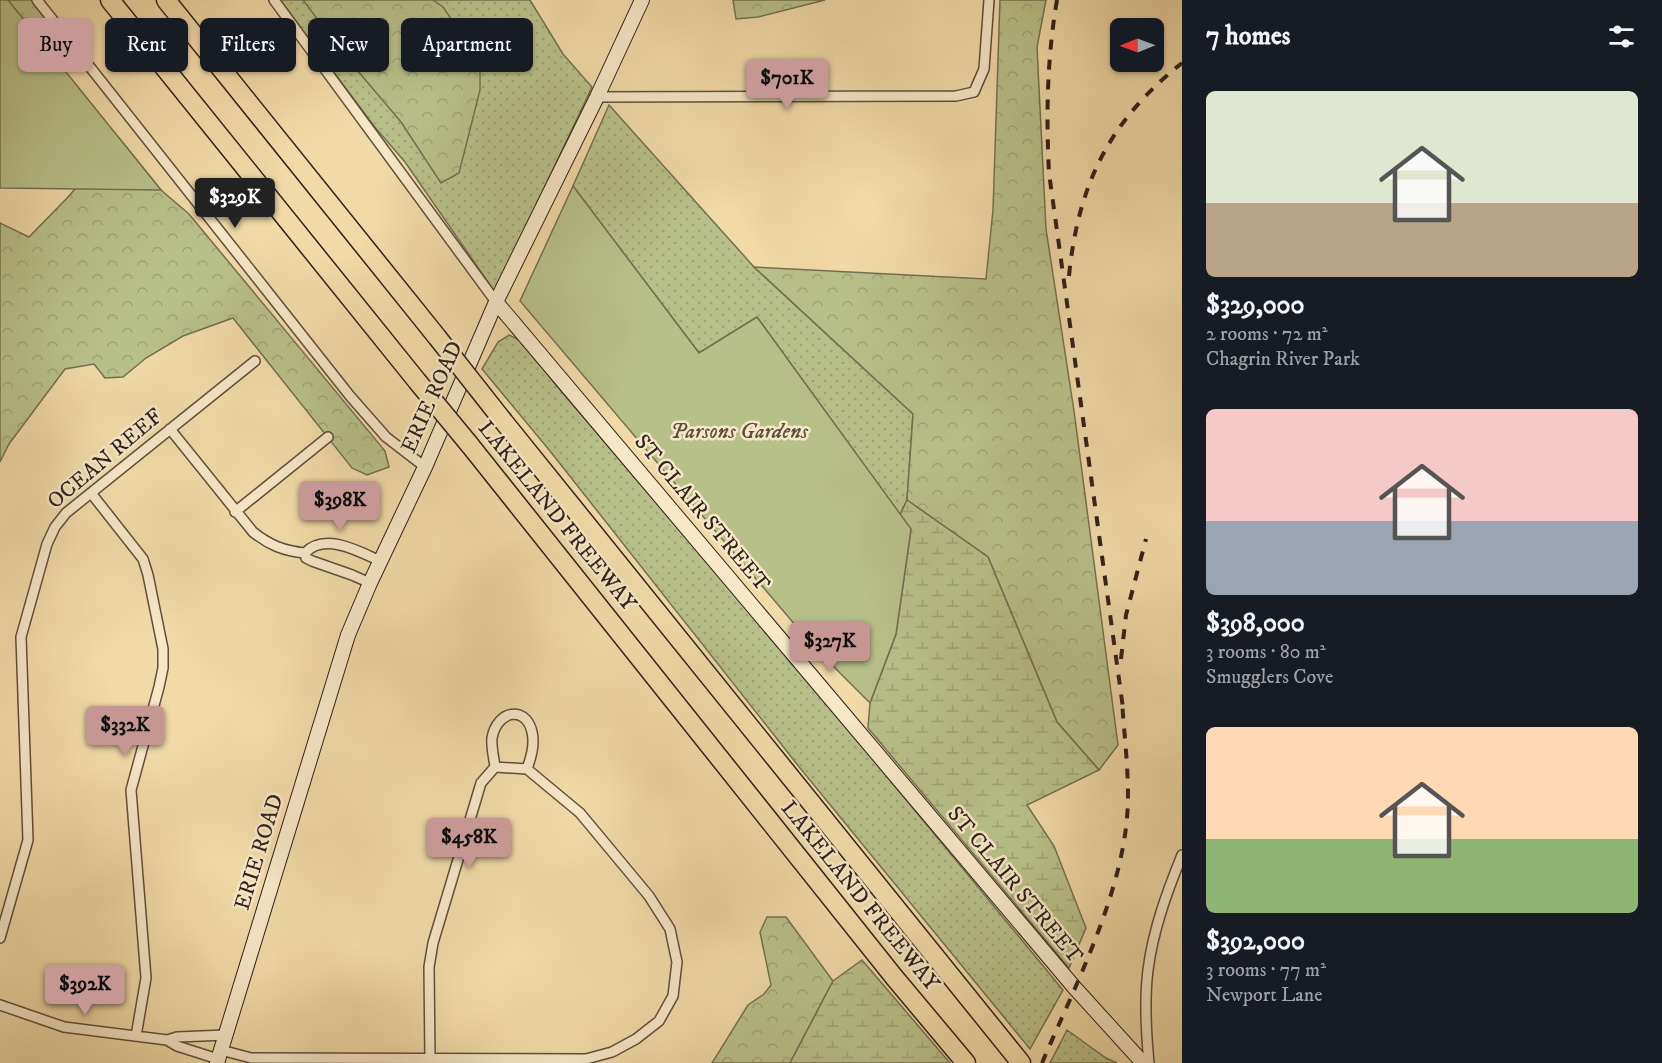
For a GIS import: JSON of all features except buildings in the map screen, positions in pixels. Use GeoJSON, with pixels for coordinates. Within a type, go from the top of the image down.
{"type":"FeatureCollection","features":[{"type":"Feature","properties":{"kind":"highway","name":"LAKELAND FREEWAY"},"geometry":{"type":"LineString","coordinates":[[110,0],[469,444],[879,958],[966,1063]]}},
{"type":"Feature","properties":{"kind":"highway","name":"LAKELAND FREEWAY"},"geometry":{"type":"LineString","coordinates":[[166,0],[1021,1063]]}},
{"type":"Feature","properties":{"kind":"street"},"geometry":{"type":"LineString","coordinates":[[37,0],[350,396],[386,437],[425,466]]}},
{"type":"Feature","properties":{"kind":"street","name":"ST CLAIR STREET"},"geometry":{"type":"LineString","coordinates":[[274,0],[496,302],[1074,987],[1143,1063]]}},
{"type":"Feature","properties":{"kind":"street","name":"ERIE ROAD"},"geometry":{"type":"LineString","coordinates":[[219,1057],[348,635],[496,302],[642,0]]}},
{"type":"Feature","properties":{"kind":"street"},"geometry":{"type":"LineString","coordinates":[[597,97],[956,96],[974,92],[984,69],[989,0]]}},
{"type":"Feature","properties":{"kind":"street","name":"OCEAN REEF"},"geometry":{"type":"LineString","coordinates":[[0,938],[28,840],[21,637],[47,544],[55,527],[66,513],[255,361]]}},
{"type":"Feature","properties":{"kind":"street"},"geometry":{"type":"LineString","coordinates":[[170,429],[235,513],[267,544],[290,552],[305,553],[316,544],[325,543],[362,552],[380,561]]}},
{"type":"Feature","properties":{"kind":"street"},"geometry":{"type":"LineString","coordinates":[[235,513],[328,437]]}},
{"type":"Feature","properties":{"kind":"street"},"geometry":{"type":"LineString","coordinates":[[91,494],[143,560],[163,649],[163,668],[159,687],[131,790],[146,978],[136,1036]]}},
{"type":"Feature","properties":{"kind":"street"},"geometry":{"type":"LineString","coordinates":[[305,553],[306,558],[312,561],[352,574],[370,583]]}},
{"type":"Feature","properties":{"kind":"street"},"geometry":{"type":"LineString","coordinates":[[430,1060],[429,967],[433,943],[481,783],[495,766],[491,741],[495,728],[502,717],[509,714],[521,716],[529,723],[532,732],[534,746],[527,770]]}},
{"type":"Feature","properties":{"kind":"street"},"geometry":{"type":"LineString","coordinates":[[0,1005],[64,1027],[167,1040],[177,1046],[219,1057],[430,1060],[586,1059],[612,1052],[636,1039],[659,1021],[673,996],[677,962],[670,928],[649,896],[580,813],[527,770],[495,766]]}},
{"type":"Feature","properties":{"kind":"street"},"geometry":{"type":"LineString","coordinates":[[1149,1063],[1146,1023],[1148,971],[1156,926],[1182,855]]}},
{"type":"Feature","properties":{"kind":"street"},"geometry":{"type":"LineString","coordinates":[[167,1040],[177,1037],[226,1035]]}},
{"type":"Feature","properties":{"kind":"green space"},"geometry":{"type":"Polygon","coordinates":[[[0,0],[41,0],[44,18],[18,18],[18,21],[0,16],[0,0]]]}},
{"type":"Feature","properties":{"kind":"green space"},"geometry":{"type":"Polygon","coordinates":[[[0,0],[8,0],[22,18],[18,18],[18,72],[66,72],[161,190],[0,188],[0,0]]]}},
{"type":"Feature","properties":{"kind":"green space"},"geometry":{"type":"Polygon","coordinates":[[[280,0],[530,0],[563,54],[592,87],[495,292],[405,162],[374,126],[334,72],[389,72],[389,18],[308,18],[308,38],[296,21],[296,18],[293,18],[280,0]]]}},
{"type":"Feature","properties":{"kind":"green space"},"geometry":{"type":"Polygon","coordinates":[[[303,0],[433,0],[443,7],[451,18],[401,18],[401,72],[480,72],[480,90],[459,173],[441,183],[401,122],[359,72],[389,72],[389,18],[317,18],[303,0]]]}},
{"type":"Feature","properties":{"kind":"green space"},"geometry":{"type":"Polygon","coordinates":[[[733,0],[825,0],[758,17],[736,19],[733,0]]]}},
{"type":"Feature","properties":{"kind":"green space"},"geometry":{"type":"Polygon","coordinates":[[[1000,0],[1046,0],[1037,47],[1046,229],[1074,411],[1118,745],[1099,770],[1057,722],[988,557],[907,500],[913,414],[754,267],[986,279],[993,210],[1000,0]]]}},
{"type":"Feature","properties":{"kind":"green space"},"geometry":{"type":"Polygon","coordinates":[[[609,105],[754,267],[913,414],[907,500],[900,515],[757,317],[699,353],[573,186],[609,105]]]}},
{"type":"Feature","properties":{"kind":"green space"},"geometry":{"type":"Polygon","coordinates":[[[119,138],[161,190],[189,214],[385,451],[389,467],[367,475],[352,468],[233,318],[183,336],[146,358],[123,377],[105,378],[94,364],[65,369],[9,444],[0,462],[0,223],[29,237],[68,197],[119,138]]]}},
{"type":"Feature","properties":{"kind":"green space","name":"Parsons Gardens"},"geometry":{"type":"Polygon","coordinates":[[[573,186],[699,353],[757,317],[911,529],[896,634],[870,703],[813,646],[520,301],[573,186]]]}},
{"type":"Feature","properties":{"kind":"green space"},"geometry":{"type":"Polygon","coordinates":[[[509,335],[524,342],[556,385],[813,687],[1063,990],[1030,1049],[800,768],[550,451],[482,369],[498,342],[509,335]]]}},
{"type":"Feature","properties":{"kind":"green space"},"geometry":{"type":"Polygon","coordinates":[[[907,500],[988,557],[1057,722],[1099,770],[1027,805],[1054,846],[1086,928],[1069,968],[868,728],[870,703],[896,634],[911,530],[900,515],[907,500]]]}},
{"type":"Feature","properties":{"kind":"green space"},"geometry":{"type":"Polygon","coordinates":[[[767,917],[786,917],[833,981],[790,1063],[712,1063],[748,1005],[764,994],[771,985],[760,932],[767,917]]]}},
{"type":"Feature","properties":{"kind":"green space"},"geometry":{"type":"Polygon","coordinates":[[[862,960],[950,1063],[790,1063],[833,981],[862,960]]]}},
{"type":"Feature","properties":{"kind":"green space"},"geometry":{"type":"Polygon","coordinates":[[[1067,1030],[1106,1058],[1117,1063],[1050,1063],[1067,1030]]]}},
{"type":"Feature","properties":{"kind":"railway"},"geometry":{"type":"LineString","coordinates":[[1057,0],[1048,86],[1049,173],[1123,708]]}},
{"type":"Feature","properties":{"kind":"railway"},"geometry":{"type":"LineString","coordinates":[[1069,276],[1080,212],[1089,184],[1102,157],[1135,108],[1182,63]]}},
{"type":"Feature","properties":{"kind":"railway"},"geometry":{"type":"LineString","coordinates":[[1121,659],[1126,615],[1146,539]]}},
{"type":"Feature","properties":{"kind":"railway"},"geometry":{"type":"LineString","coordinates":[[1042,1063],[1098,933],[1119,864],[1126,830],[1128,796],[1122,701]]}}]}
